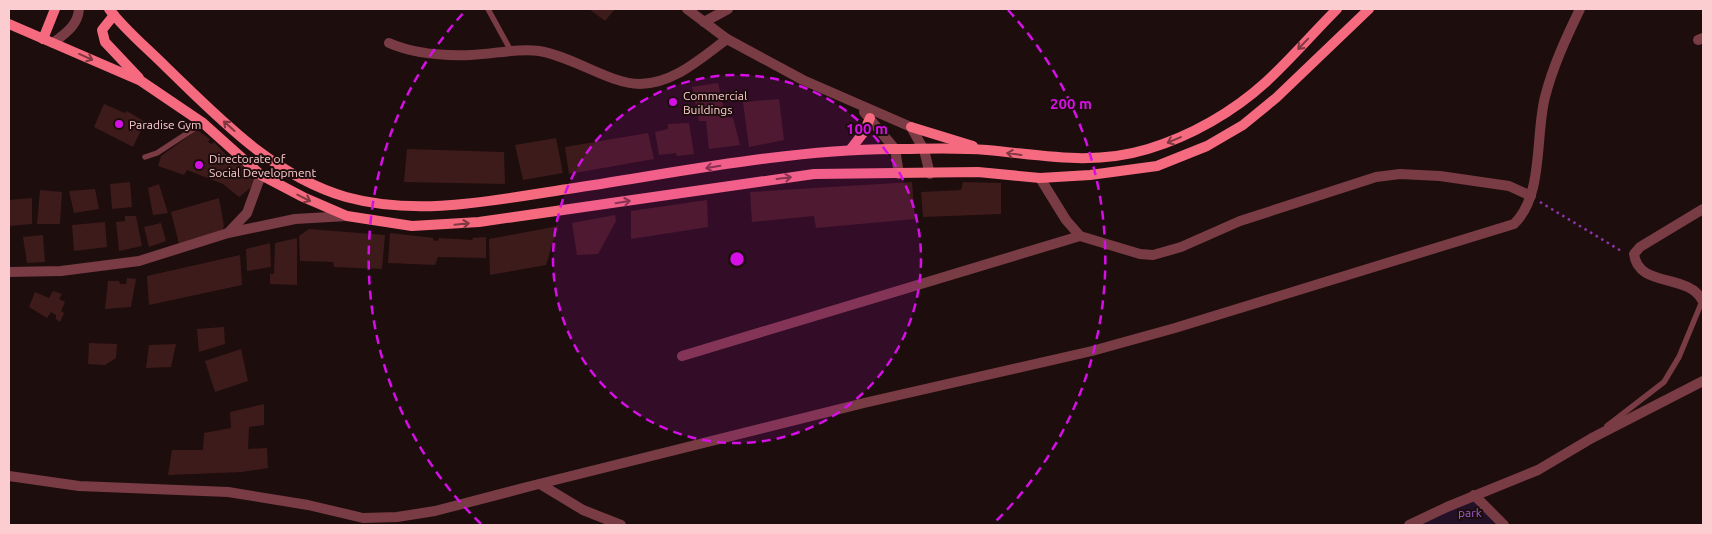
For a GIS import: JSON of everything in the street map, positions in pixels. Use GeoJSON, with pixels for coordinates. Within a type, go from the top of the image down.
{"type":"FeatureCollection","features":[{"type":"Feature","properties":{"kind":"main road"},"geometry":{"type":"LineString","coordinates":[[48,41],[54,9]]}},
{"type":"Feature","properties":{"kind":"main road"},"geometry":{"type":"LineString","coordinates":[[911,127],[984,149],[1047,158],[1120,156],[1171,141],[1197,130],[1238,104],[1265,83],[1337,9]]}},
{"type":"Feature","properties":{"kind":"main road"},"geometry":{"type":"LineString","coordinates":[[9,24],[141,81],[203,123],[262,175],[323,207],[347,216],[412,226],[445,226],[814,174],[1004,173],[1040,178],[1090,175],[1157,166],[1207,146],[1236,129],[1276,98],[1369,9]]}},
{"type":"Feature","properties":{"kind":"main road"},"geometry":{"type":"LineString","coordinates":[[141,81],[104,42],[102,30],[111,12],[202,102],[265,158],[327,191],[389,206],[455,205],[748,162],[850,150],[984,149]]}},
{"type":"Feature","properties":{"kind":"main road"},"geometry":{"type":"LineString","coordinates":[[1265,83],[1276,98]]}},
{"type":"Feature","properties":{"kind":"main road"},"geometry":{"type":"LineString","coordinates":[[850,150],[864,132],[870,118]]}},
{"type":"Feature","properties":{"kind":"street"},"geometry":{"type":"LineString","coordinates":[[48,41],[74,25],[79,17],[79,9]]}},
{"type":"Feature","properties":{"kind":"street"},"geometry":{"type":"LineString","coordinates":[[687,9],[727,39],[828,92],[911,127],[924,150],[930,174]]}},
{"type":"Feature","properties":{"kind":"street"},"geometry":{"type":"LineString","coordinates":[[704,22],[728,9]]}},
{"type":"Feature","properties":{"kind":"street"},"geometry":{"type":"LineString","coordinates":[[9,476],[79,486],[228,492],[308,505],[363,518],[397,517],[435,511],[864,403],[1030,367],[1175,328],[1437,246],[1508,228],[1518,220],[1531,196],[1544,100],[1554,64],[1580,9]]}},
{"type":"Feature","properties":{"kind":"street"},"geometry":{"type":"LineString","coordinates":[[389,43],[411,51],[433,54],[471,55],[526,50],[554,54],[627,82],[641,84],[676,75],[727,39]]}},
{"type":"Feature","properties":{"kind":"street"},"geometry":{"type":"LineString","coordinates":[[853,101],[870,118],[895,149],[899,174]]}},
{"type":"Feature","properties":{"kind":"street"},"geometry":{"type":"LineString","coordinates":[[1040,178],[1066,220],[1080,236],[1133,253],[1153,255],[1181,247],[1240,221],[1308,197],[1376,177],[1400,174],[1481,181],[1509,186],[1531,196]]}},
{"type":"Feature","properties":{"kind":"street"},"geometry":{"type":"LineString","coordinates":[[228,233],[248,213],[262,175]]}},
{"type":"Feature","properties":{"kind":"street"},"geometry":{"type":"LineString","coordinates":[[1702,300],[1691,287],[1642,270],[1636,263],[1634,254],[1703,208]]}},
{"type":"Feature","properties":{"kind":"street"},"geometry":{"type":"LineString","coordinates":[[9,272],[69,270],[139,261],[228,233],[295,220],[347,216]]}},
{"type":"Feature","properties":{"kind":"street"},"geometry":{"type":"LineString","coordinates":[[682,356],[1080,236]]}},
{"type":"Feature","properties":{"kind":"street"},"geometry":{"type":"LineString","coordinates":[[1409,525],[1474,495],[1538,470],[1592,438],[1703,381]]}},
{"type":"Feature","properties":{"kind":"street"},"geometry":{"type":"LineString","coordinates":[[540,484],[583,510],[621,525]]}},
{"type":"Feature","properties":{"kind":"street"},"geometry":{"type":"LineString","coordinates":[[1474,495],[1504,525]]}},
{"type":"Feature","properties":{"kind":"lane"},"geometry":{"type":"LineString","coordinates":[[488,9],[511,51]]}},
{"type":"Feature","properties":{"kind":"lane"},"geometry":{"type":"LineString","coordinates":[[145,157],[157,153],[203,123]]}},
{"type":"Feature","properties":{"kind":"lane"},"geometry":{"type":"LineString","coordinates":[[1592,438],[1664,382],[1679,357],[1702,300]]}},
{"type":"Feature","properties":{"kind":"path"},"geometry":{"type":"LineString","coordinates":[[1531,196],[1626,253],[1634,254]]}},
{"type":"Feature","properties":{"kind":"green space","name":"park"},"geometry":{"type":"Polygon","coordinates":[[[1474,495],[1504,525],[1409,525],[1474,495]]]}},
{"type":"Feature","properties":{"kind":"building"},"geometry":{"type":"Polygon","coordinates":[[[589,9],[615,9],[605,21],[589,9]]]}},
{"type":"Feature","properties":{"kind":"building"},"geometry":{"type":"Polygon","coordinates":[[[718,83],[726,117],[733,118],[740,145],[709,149],[706,121],[699,121],[692,87],[718,83]]]}},
{"type":"Feature","properties":{"kind":"building"},"geometry":{"type":"Polygon","coordinates":[[[779,99],[784,140],[749,147],[743,102],[779,99]]]}},
{"type":"Feature","properties":{"kind":"building","name":"Paradise Gym"},"geometry":{"type":"Polygon","coordinates":[[[104,104],[125,113],[127,111],[145,122],[133,147],[94,127],[104,104]]]}},
{"type":"Feature","properties":{"kind":"building"},"geometry":{"type":"Polygon","coordinates":[[[689,123],[694,154],[677,156],[676,153],[659,155],[655,132],[668,129],[668,124],[689,123]]]}},
{"type":"Feature","properties":{"kind":"building","name":"Directorate of Social Development"},"geometry":{"type":"Polygon","coordinates":[[[197,130],[210,139],[208,142],[212,144],[214,142],[234,163],[236,161],[251,173],[249,176],[251,179],[255,177],[258,182],[239,197],[223,184],[187,170],[184,175],[158,166],[161,156],[197,130]]]}},
{"type":"Feature","properties":{"kind":"building"},"geometry":{"type":"Polygon","coordinates":[[[648,133],[654,159],[569,174],[565,147],[648,133]]]}},
{"type":"Feature","properties":{"kind":"building"},"geometry":{"type":"Polygon","coordinates":[[[556,138],[563,173],[523,180],[515,145],[556,138]]]}},
{"type":"Feature","properties":{"kind":"building"},"geometry":{"type":"Polygon","coordinates":[[[407,149],[504,152],[505,184],[404,182],[407,149]]]}},
{"type":"Feature","properties":{"kind":"building"},"geometry":{"type":"Polygon","coordinates":[[[130,182],[132,207],[112,209],[110,184],[130,182]]]}},
{"type":"Feature","properties":{"kind":"building"},"geometry":{"type":"Polygon","coordinates":[[[912,182],[915,219],[816,228],[814,216],[752,222],[750,192],[912,182]]]}},
{"type":"Feature","properties":{"kind":"building"},"geometry":{"type":"Polygon","coordinates":[[[963,182],[1001,183],[1001,214],[923,217],[921,192],[961,190],[963,182]]]}},
{"type":"Feature","properties":{"kind":"building"},"geometry":{"type":"Polygon","coordinates":[[[159,184],[168,213],[153,215],[148,188],[159,184]]]}},
{"type":"Feature","properties":{"kind":"building"},"geometry":{"type":"Polygon","coordinates":[[[95,189],[99,209],[74,213],[69,191],[95,189]]]}},
{"type":"Feature","properties":{"kind":"building"},"geometry":{"type":"Polygon","coordinates":[[[40,190],[62,192],[60,224],[37,224],[40,190]]]}},
{"type":"Feature","properties":{"kind":"building"},"geometry":{"type":"Polygon","coordinates":[[[32,198],[32,224],[9,226],[9,200],[32,198]]]}},
{"type":"Feature","properties":{"kind":"building"},"geometry":{"type":"Polygon","coordinates":[[[219,198],[224,226],[222,231],[179,244],[171,212],[219,198]]]}},
{"type":"Feature","properties":{"kind":"building"},"geometry":{"type":"Polygon","coordinates":[[[707,200],[708,227],[631,239],[631,211],[707,200]]]}},
{"type":"Feature","properties":{"kind":"building"},"geometry":{"type":"Polygon","coordinates":[[[615,215],[616,221],[598,254],[577,255],[572,223],[615,215]]]}},
{"type":"Feature","properties":{"kind":"building"},"geometry":{"type":"Polygon","coordinates":[[[125,216],[136,216],[142,246],[119,251],[116,222],[125,221],[125,216]]]}},
{"type":"Feature","properties":{"kind":"building"},"geometry":{"type":"Polygon","coordinates":[[[105,222],[107,247],[74,251],[72,225],[105,222]]]}},
{"type":"Feature","properties":{"kind":"building"},"geometry":{"type":"Polygon","coordinates":[[[161,223],[166,241],[149,247],[144,227],[161,223]]]}},
{"type":"Feature","properties":{"kind":"building"},"geometry":{"type":"Polygon","coordinates":[[[558,226],[546,265],[490,275],[489,239],[558,226]]]}},
{"type":"Feature","properties":{"kind":"building"},"geometry":{"type":"Polygon","coordinates":[[[309,229],[385,235],[382,269],[334,267],[333,262],[300,261],[299,236],[309,229]]]}},
{"type":"Feature","properties":{"kind":"building"},"geometry":{"type":"Polygon","coordinates":[[[390,233],[434,238],[433,240],[438,241],[439,238],[473,240],[472,238],[486,237],[486,258],[438,257],[435,265],[388,263],[390,233]]]}},
{"type":"Feature","properties":{"kind":"building"},"geometry":{"type":"Polygon","coordinates":[[[43,235],[45,262],[27,263],[23,237],[43,235]]]}},
{"type":"Feature","properties":{"kind":"building"},"geometry":{"type":"Polygon","coordinates":[[[297,238],[297,285],[270,284],[270,274],[274,274],[275,243],[297,238]]]}},
{"type":"Feature","properties":{"kind":"building"},"geometry":{"type":"Polygon","coordinates":[[[270,243],[271,267],[247,271],[246,249],[270,243]]]}},
{"type":"Feature","properties":{"kind":"building"},"geometry":{"type":"Polygon","coordinates":[[[240,255],[242,285],[149,305],[147,276],[240,255]]]}},
{"type":"Feature","properties":{"kind":"building"},"geometry":{"type":"Polygon","coordinates":[[[127,278],[136,279],[131,307],[105,309],[108,281],[119,281],[120,284],[126,284],[127,278]]]}},
{"type":"Feature","properties":{"kind":"building"},"geometry":{"type":"Polygon","coordinates":[[[53,291],[62,294],[59,299],[65,302],[61,311],[64,313],[60,322],[56,319],[56,315],[51,312],[47,318],[29,307],[35,292],[49,298],[53,291]]]}},
{"type":"Feature","properties":{"kind":"building"},"geometry":{"type":"Polygon","coordinates":[[[224,327],[225,344],[199,352],[197,329],[224,327]]]}},
{"type":"Feature","properties":{"kind":"building"},"geometry":{"type":"Polygon","coordinates":[[[89,343],[117,344],[116,358],[105,365],[88,364],[89,343]]]}},
{"type":"Feature","properties":{"kind":"building"},"geometry":{"type":"Polygon","coordinates":[[[176,344],[171,367],[146,368],[149,345],[176,344]]]}},
{"type":"Feature","properties":{"kind":"building"},"geometry":{"type":"Polygon","coordinates":[[[241,349],[248,381],[215,392],[205,361],[241,349]]]}},
{"type":"Feature","properties":{"kind":"building"},"geometry":{"type":"Polygon","coordinates":[[[264,404],[264,425],[249,427],[248,449],[267,448],[268,468],[242,472],[168,475],[172,450],[203,450],[204,433],[231,428],[230,412],[264,404]]]}},
{"type":"Feature","properties":{"kind":"place","name":"Commercial Buildings"},"geometry":{"type":"Point","coordinates":[673,102]}},
{"type":"Feature","properties":{"kind":"place","name":"Paradise Gym"},"geometry":{"type":"Point","coordinates":[119,124]}},
{"type":"Feature","properties":{"kind":"place","name":"Directorate of Social Development"},"geometry":{"type":"Point","coordinates":[199,165]}}]}
